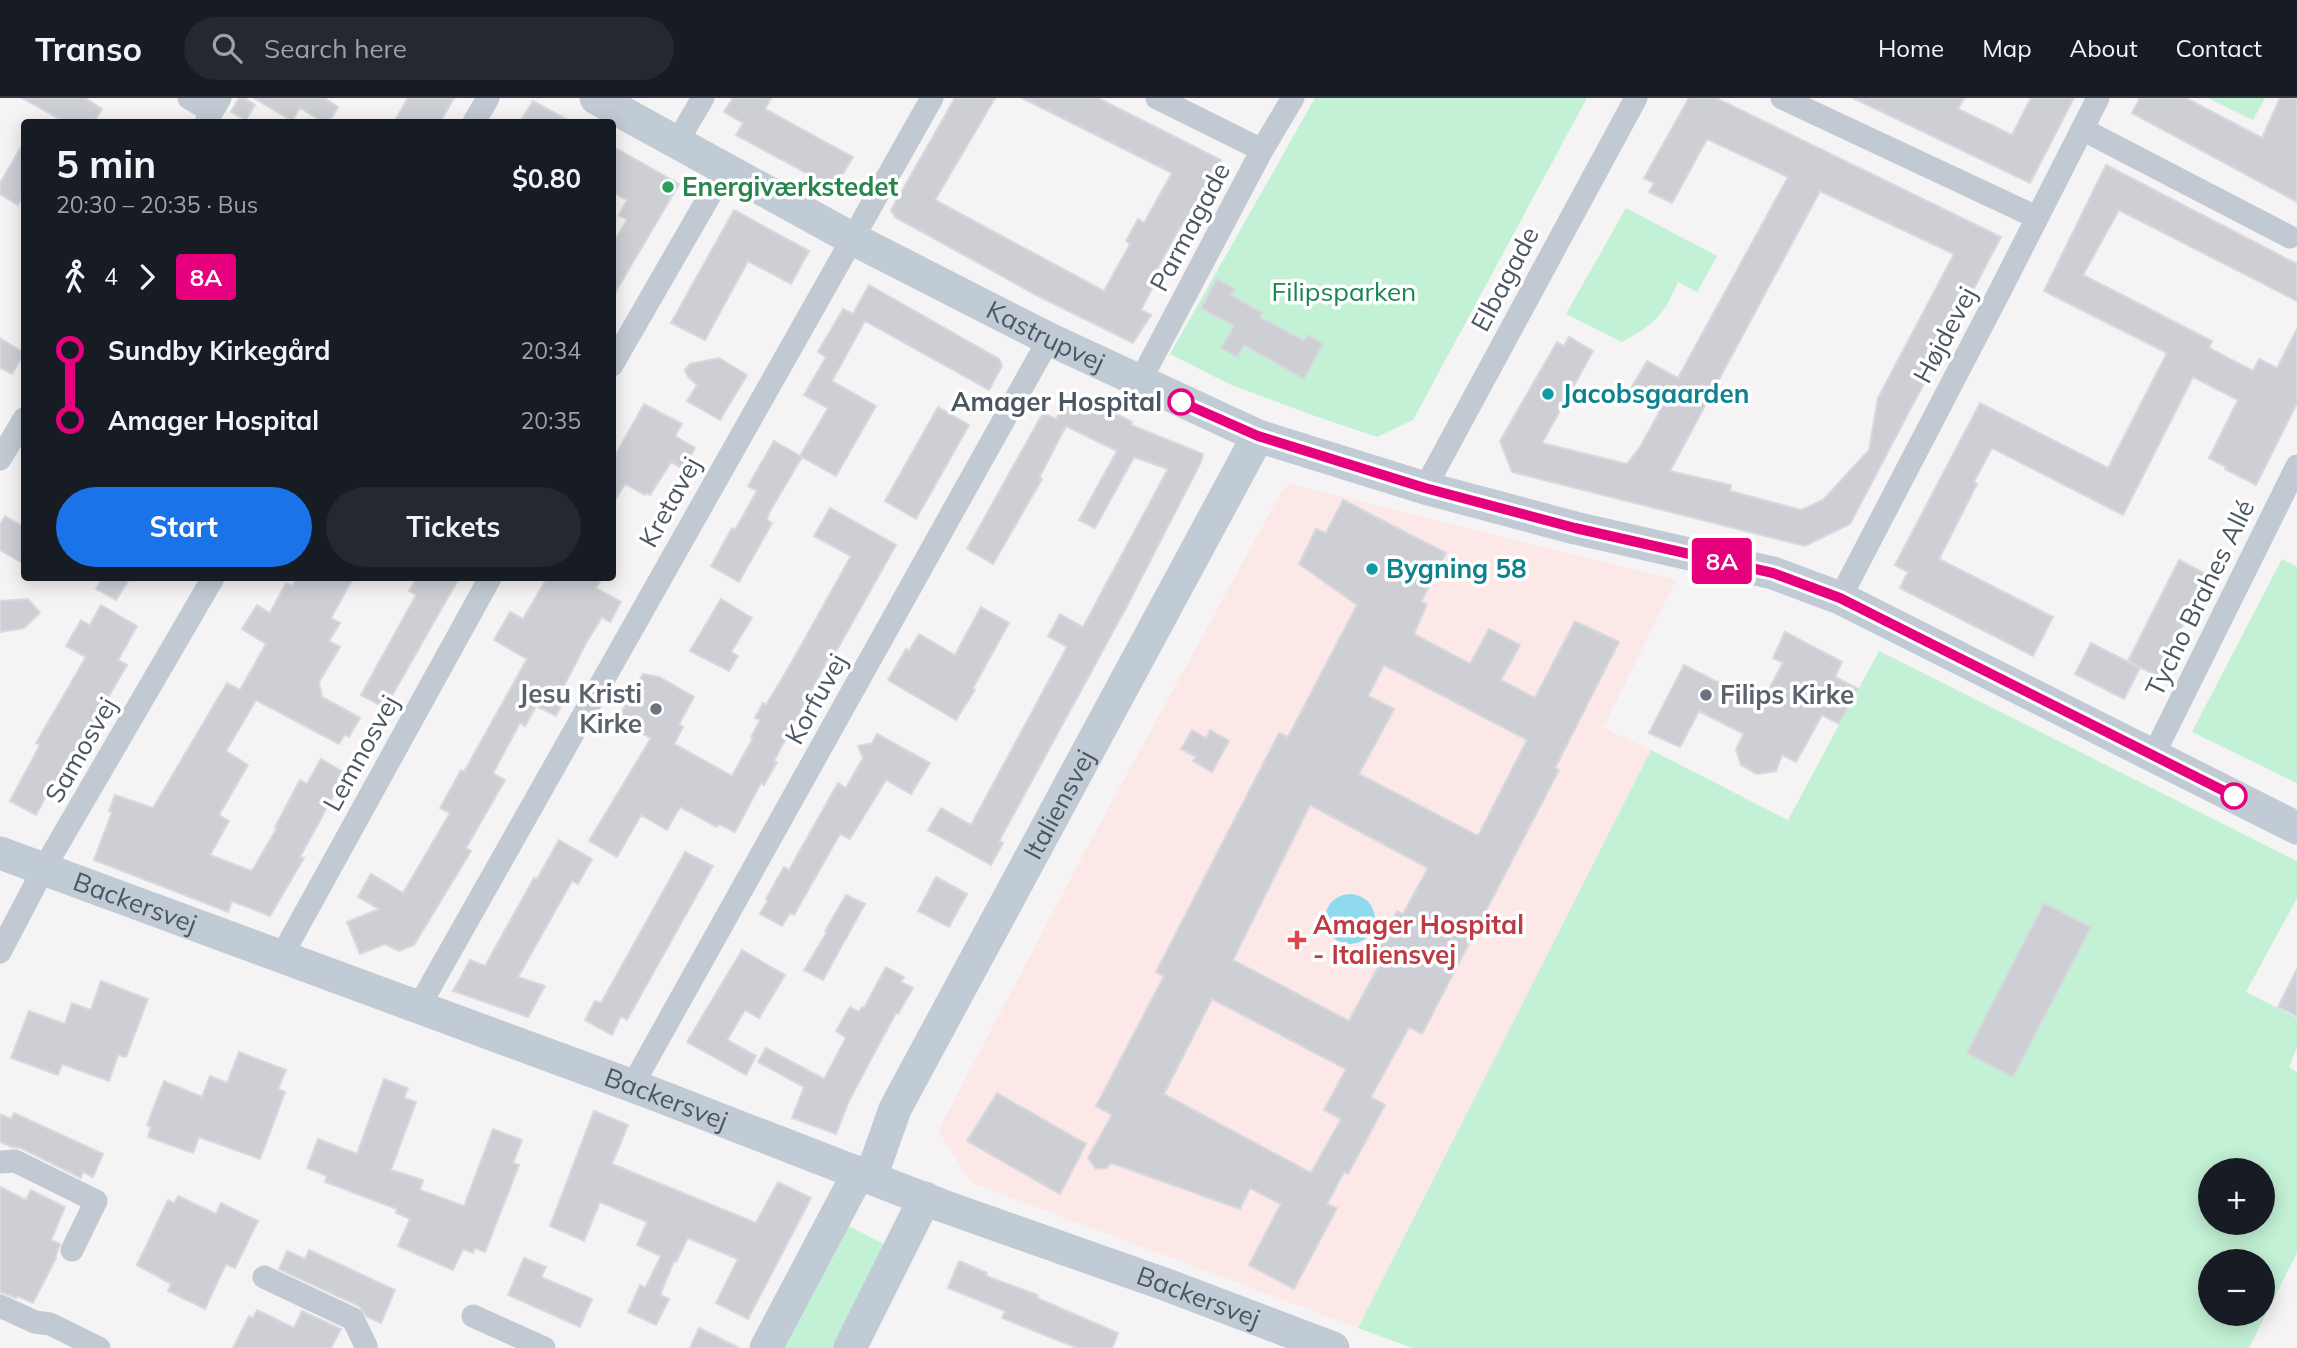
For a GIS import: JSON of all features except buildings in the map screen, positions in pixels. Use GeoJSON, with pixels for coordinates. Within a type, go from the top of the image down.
{"type":"FeatureCollection","features":[{"type":"Feature","properties":{"kind":"street"},"geometry":{"type":"LineString","coordinates":[[188,98],[213,111]]}},
{"type":"Feature","properties":{"kind":"street"},"geometry":{"type":"LineString","coordinates":[[476,119],[488,98]]}},
{"type":"Feature","properties":{"kind":"street","name":"Kastrupvej"},"geometry":{"type":"LineString","coordinates":[[596,98],[851,237],[1049,339],[1258,436],[1425,488],[1575,528],[1773,573],[1840,598],[2297,828]]}},
{"type":"Feature","properties":{"kind":"street"},"geometry":{"type":"LineString","coordinates":[[677,142],[703,98]]}},
{"type":"Feature","properties":{"kind":"street","name":"Kretavej"},"geometry":{"type":"LineString","coordinates":[[418,1008],[851,237],[932,98]]}},
{"type":"Feature","properties":{"kind":"street"},"geometry":{"type":"LineString","coordinates":[[1157,98],[1262,150]]}},
{"type":"Feature","properties":{"kind":"street","name":"Parmagade"},"geometry":{"type":"LineString","coordinates":[[1139,383],[1262,150],[1293,98]]}},
{"type":"Feature","properties":{"kind":"street","name":"Elbagade"},"geometry":{"type":"LineString","coordinates":[[1425,488],[1636,98]]}},
{"type":"Feature","properties":{"kind":"street"},"geometry":{"type":"LineString","coordinates":[[1782,98],[2036,218]]}},
{"type":"Feature","properties":{"kind":"street","name":"Højdevej"},"geometry":{"type":"LineString","coordinates":[[1840,598],[2098,98]]}},
{"type":"Feature","properties":{"kind":"street"},"geometry":{"type":"LineString","coordinates":[[2082,129],[2290,237]]}},
{"type":"Feature","properties":{"kind":"street"},"geometry":{"type":"LineString","coordinates":[[616,358],[725,169]]}},
{"type":"Feature","properties":{"kind":"street","name":"Korfuvej"},"geometry":{"type":"LineString","coordinates":[[632,1086],[1049,339]]}},
{"type":"Feature","properties":{"kind":"street"},"geometry":{"type":"LineString","coordinates":[[0,459],[12,429]]}},
{"type":"Feature","properties":{"kind":"street","name":"Italiensvej"},"geometry":{"type":"LineString","coordinates":[[766,1348],[865,1175],[895,1109],[1258,436]]}},
{"type":"Feature","properties":{"kind":"street","name":"Tycho Brahes Allé"},"geometry":{"type":"LineString","coordinates":[[2153,756],[2297,466]]}},
{"type":"Feature","properties":{"kind":"street","name":"Samosvej"},"geometry":{"type":"LineString","coordinates":[[0,952],[43,870],[211,581]]}},
{"type":"Feature","properties":{"kind":"street","name":"Lemnosvej"},"geometry":{"type":"LineString","coordinates":[[281,957],[489,581]]}},
{"type":"Feature","properties":{"kind":"street","name":"Backersvej"},"geometry":{"type":"LineString","coordinates":[[0,853],[1333,1348]]}},
{"type":"Feature","properties":{"kind":"street"},"geometry":{"type":"LineString","coordinates":[[0,1162],[15,1161],[96,1202],[72,1250]]}},
{"type":"Feature","properties":{"kind":"street"},"geometry":{"type":"LineString","coordinates":[[850,1348],[925,1198]]}},
{"type":"Feature","properties":{"kind":"street"},"geometry":{"type":"LineString","coordinates":[[264,1277],[353,1319],[365,1348]]}},
{"type":"Feature","properties":{"kind":"street"},"geometry":{"type":"LineString","coordinates":[[0,1306],[34,1322],[50,1324],[99,1348]]}},
{"type":"Feature","properties":{"kind":"street"},"geometry":{"type":"LineString","coordinates":[[473,1316],[544,1348]]}},
{"type":"Feature","properties":{"kind":"shaded area","name":"Amager Hospital - Italiensvej"},"geometry":{"type":"Polygon","coordinates":[[[1290,484],[1676,580],[1603,728],[1651,750],[1358,1328],[972,1183],[938,1131],[1089,844],[1283,489],[1290,484]]]}},
{"type":"Feature","properties":{"kind":"green space","name":"Filipsparken"},"geometry":{"type":"Polygon","coordinates":[[[1315,98],[1587,98],[1413,420],[1377,437],[1229,384],[1170,354],[1315,98]]]}},
{"type":"Feature","properties":{"kind":"green space"},"geometry":{"type":"Polygon","coordinates":[[[2208,98],[2265,98],[2253,120],[2208,98]]]}},
{"type":"Feature","properties":{"kind":"green space"},"geometry":{"type":"Polygon","coordinates":[[[1626,208],[1717,256],[1697,292],[1678,282],[1662,312],[1642,330],[1622,342],[1566,314],[1626,208]]]}},
{"type":"Feature","properties":{"kind":"green space"},"geometry":{"type":"Polygon","coordinates":[[[2282,559],[2297,567],[2297,783],[2192,732],[2282,559]]]}},
{"type":"Feature","properties":{"kind":"green space"},"geometry":{"type":"Polygon","coordinates":[[[1879,651],[2297,861],[2297,898],[2246,992],[2297,1018],[2297,1048],[2289,1067],[2297,1072],[2297,1253],[2275,1297],[2275,1249],[2198,1249],[2198,1326],[2260,1326],[2249,1348],[1412,1348],[1358,1328],[1651,750],[1788,820],[1879,651]]]}},
{"type":"Feature","properties":{"kind":"green space"},"geometry":{"type":"Polygon","coordinates":[[[849,1226],[886,1245],[833,1348],[784,1348],[849,1226]]]}},
{"type":"Feature","properties":{"kind":"water"},"geometry":{"type":"Polygon","coordinates":[[[1350,894],[1367,902],[1375,919],[1367,936],[1350,944],[1333,936],[1325,919],[1333,902],[1350,894]]]}},
{"type":"Feature","properties":{"kind":"bus line","name":"8A"},"geometry":{"type":"LineString","coordinates":[[1181,402],[1258,436],[1425,488],[1575,528],[1773,573],[1840,598],[2234,796]]}},
{"type":"Feature","properties":{"kind":"place","name":"Energiværkstedet"},"geometry":{"type":"Point","coordinates":[668,187]}},
{"type":"Feature","properties":{"kind":"place","name":"Jacobsgaarden"},"geometry":{"type":"Point","coordinates":[1548,394]}},
{"type":"Feature","properties":{"kind":"place","name":"Amager Hospital"},"geometry":{"type":"Point","coordinates":[1181,402]}},
{"type":"Feature","properties":{"kind":"place","name":"Bygning 58"},"geometry":{"type":"Point","coordinates":[1372,569]}},
{"type":"Feature","properties":{"kind":"place","name":"Filips Kirke"},"geometry":{"type":"Point","coordinates":[1706,695]}},
{"type":"Feature","properties":{"kind":"place","name":"Jesu Kristi Kirke"},"geometry":{"type":"Point","coordinates":[656,709]}},
{"type":"Feature","properties":{"kind":"place","name":"Amager Hospital - Italiensvej"},"geometry":{"type":"Point","coordinates":[1297,940]}}]}
